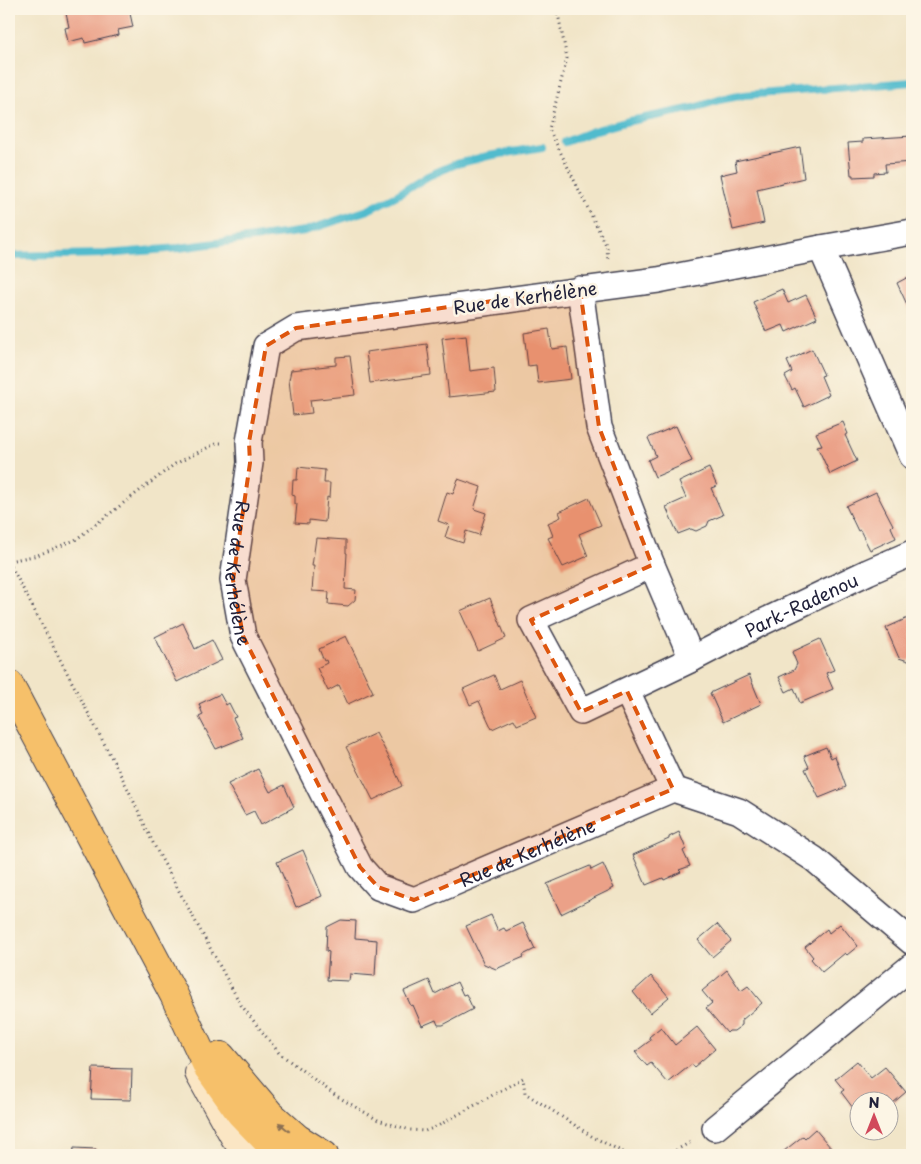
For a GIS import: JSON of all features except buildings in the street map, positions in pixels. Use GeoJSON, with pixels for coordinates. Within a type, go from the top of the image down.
{"type":"FeatureCollection","features":[{"type":"Feature","properties":{"kind":"main road"},"geometry":{"type":"LineString","coordinates":[[9,684],[174,995],[208,1068],[240,1113],[268,1142],[285,1155]]}},
{"type":"Feature","properties":{"kind":"main road"},"geometry":{"type":"LineString","coordinates":[[174,995],[194,1062],[234,1136],[248,1155]]}},
{"type":"Feature","properties":{"kind":"main road"},"geometry":{"type":"LineString","coordinates":[[174,995],[241,1082],[270,1114],[297,1138],[324,1155]]}},
{"type":"Feature","properties":{"kind":"street","name":"Rue de Kerhélène"},"geometry":{"type":"LineString","coordinates":[[673,790],[414,900],[378,886],[360,867],[243,636],[234,580],[250,463],[249,442],[266,346],[296,328],[658,280],[912,232]]}},
{"type":"Feature","properties":{"kind":"street"},"geometry":{"type":"LineString","coordinates":[[821,248],[912,456]]}},
{"type":"Feature","properties":{"kind":"street"},"geometry":{"type":"LineString","coordinates":[[580,289],[599,426],[652,565],[692,658]]}},
{"type":"Feature","properties":{"kind":"street","name":"Park-Radenou"},"geometry":{"type":"LineString","coordinates":[[652,565],[532,620],[581,712],[627,691],[763,622],[912,553]]}},
{"type":"Feature","properties":{"kind":"street"},"geometry":{"type":"LineString","coordinates":[[627,691],[673,790],[739,811],[814,858],[912,942]]}},
{"type":"Feature","properties":{"kind":"street"},"geometry":{"type":"LineString","coordinates":[[715,1128],[912,966]]}},
{"type":"Feature","properties":{"kind":"path"},"geometry":{"type":"LineString","coordinates":[[557,9],[567,58],[549,129],[606,247],[611,286]]}},
{"type":"Feature","properties":{"kind":"path"},"geometry":{"type":"LineString","coordinates":[[249,442],[217,443],[175,464],[75,540],[38,555],[9,562],[128,789],[154,844],[241,1005],[279,1053],[335,1095],[378,1120],[410,1130],[426,1131],[523,1078],[525,1093],[593,1137],[629,1155]]}},
{"type":"Feature","properties":{"kind":"highlighted area"},"geometry":{"type":"Polygon","coordinates":[[[580,289],[599,427],[652,565],[531,620],[581,712],[627,691],[673,789],[414,900],[378,887],[360,867],[243,636],[233,580],[250,463],[249,442],[266,346],[296,328],[580,289]]]}},
{"type":"Feature","properties":{"kind":"waterway"},"geometry":{"type":"LineString","coordinates":[[565,142],[593,131],[625,122],[694,108],[744,95],[912,82]]}},
{"type":"Feature","properties":{"kind":"waterway"},"geometry":{"type":"LineString","coordinates":[[9,256],[106,254],[179,248],[305,231],[368,210],[428,176],[456,164],[488,156],[542,147]]}}]}
